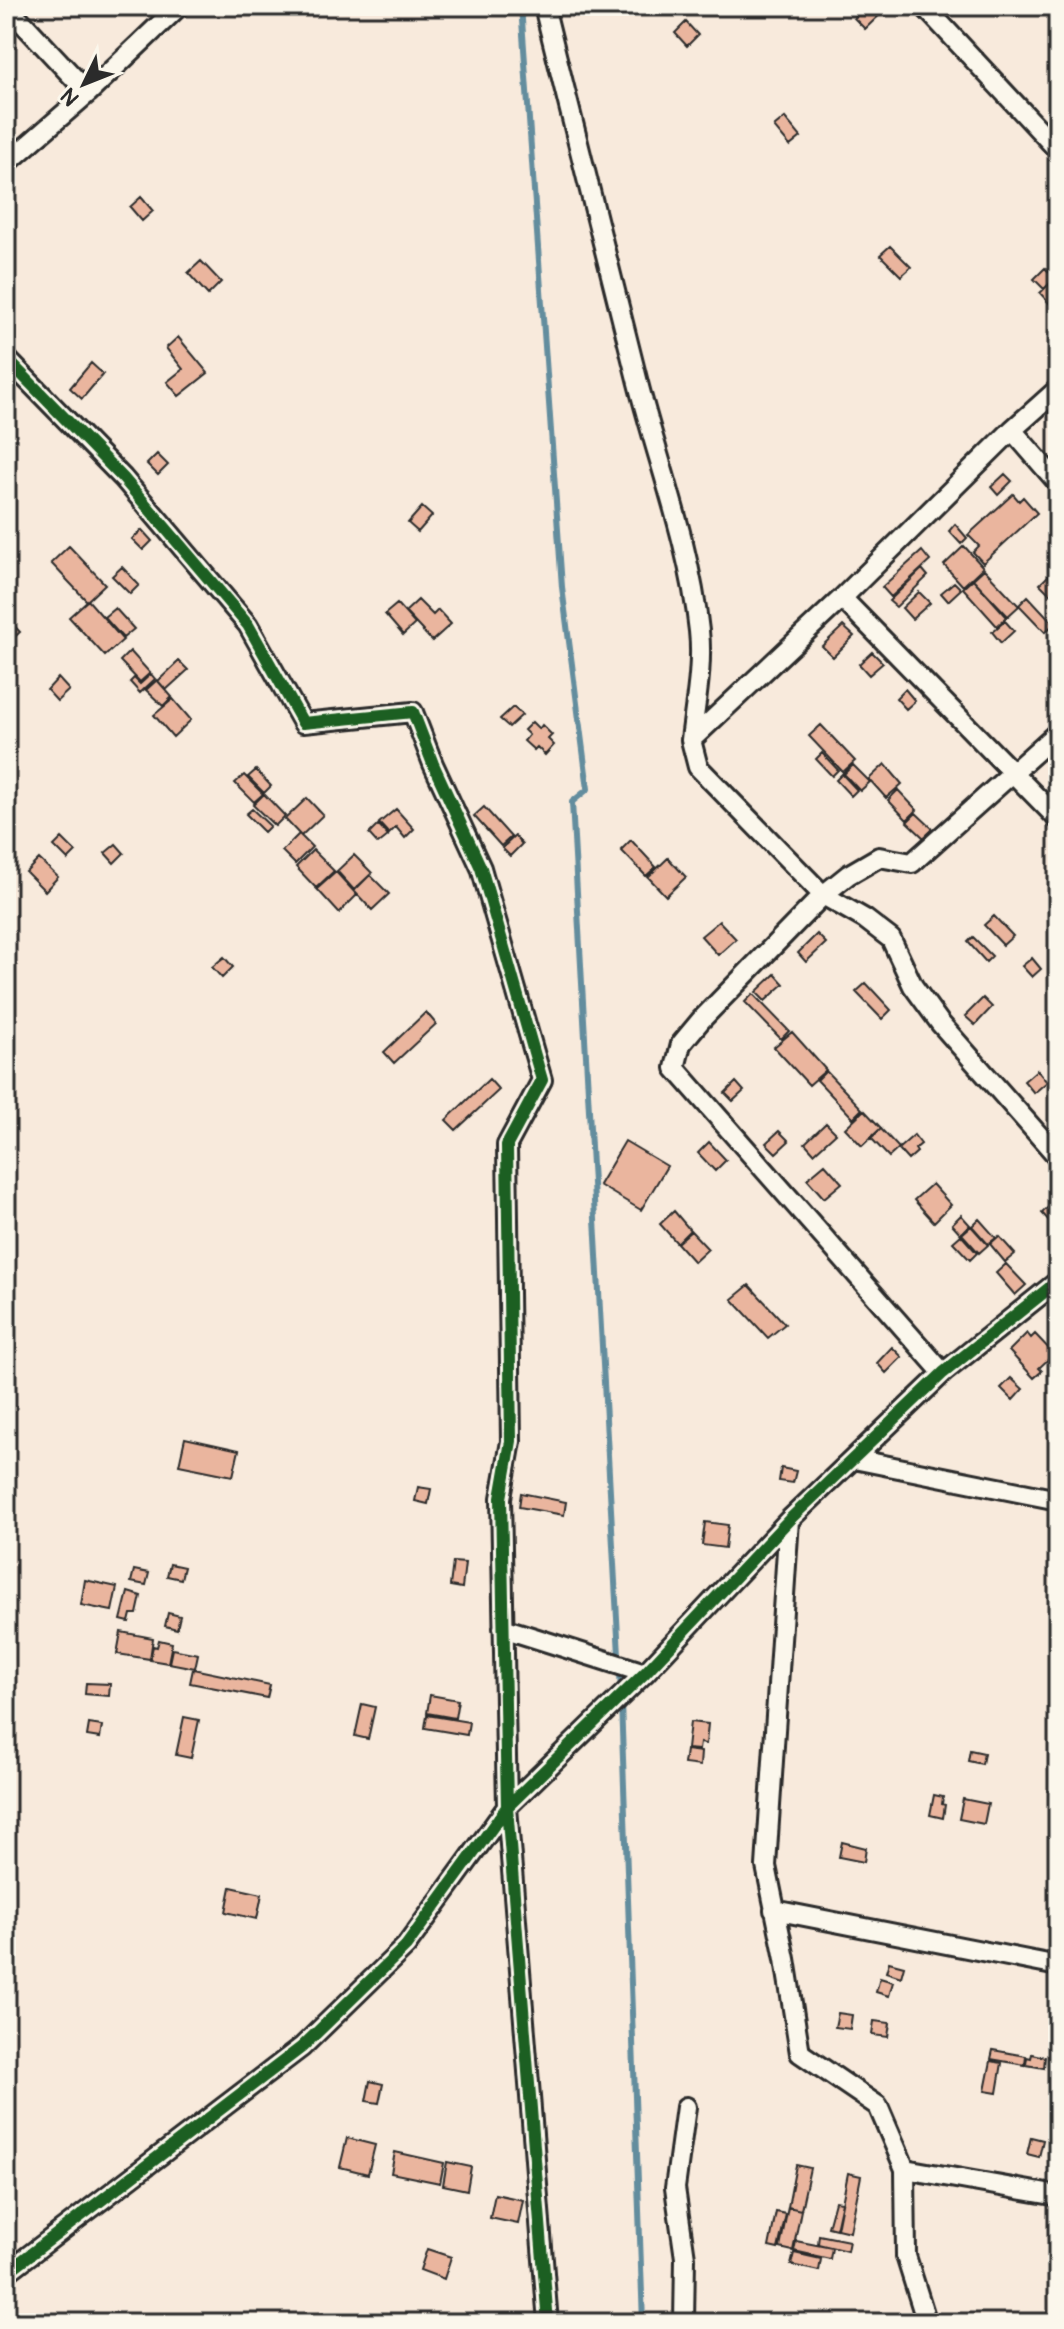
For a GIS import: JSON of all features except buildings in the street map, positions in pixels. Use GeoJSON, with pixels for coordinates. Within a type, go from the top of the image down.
{"type":"FeatureCollection","features":[{"type":"Feature","properties":{"kind":"street"},"geometry":{"type":"LineString","coordinates":[[7,6],[88,93]]}},
{"type":"Feature","properties":{"kind":"street"},"geometry":{"type":"LineString","coordinates":[[6,164],[88,93],[179,6]]}},
{"type":"Feature","properties":{"kind":"street"},"geometry":{"type":"LineString","coordinates":[[544,6],[654,444],[678,522],[691,585],[699,633],[691,740],[698,767],[823,895],[865,919],[891,939],[913,986],[940,1023],[1058,1157]]}},
{"type":"Feature","properties":{"kind":"street"},"geometry":{"type":"LineString","coordinates":[[924,6],[1058,150]]}},
{"type":"Feature","properties":{"kind":"street"},"geometry":{"type":"LineString","coordinates":[[6,358],[123,478],[248,625],[303,723],[413,712],[433,764],[481,868],[542,1080],[507,1145],[511,1441],[501,1498],[507,1807],[548,2323]]}},
{"type":"Feature","properties":{"kind":"street"},"geometry":{"type":"LineString","coordinates":[[691,740],[1058,389]]}},
{"type":"Feature","properties":{"kind":"street"},"geometry":{"type":"LineString","coordinates":[[1012,430],[1058,483]]}},
{"type":"Feature","properties":{"kind":"street"},"geometry":{"type":"LineString","coordinates":[[842,598],[1058,819]]}},
{"type":"Feature","properties":{"kind":"street"},"geometry":{"type":"LineString","coordinates":[[943,1373],[675,1068],[681,1044],[701,1020],[823,895],[848,875],[879,857],[912,863],[1058,732]]}},
{"type":"Feature","properties":{"kind":"street"},"geometry":{"type":"LineString","coordinates":[[6,2273],[302,2047],[406,1946],[507,1807],[645,1673],[789,1520],[943,1373],[1058,1281]]}},
{"type":"Feature","properties":{"kind":"street"},"geometry":{"type":"LineString","coordinates":[[854,1459],[1058,1500]]}},
{"type":"Feature","properties":{"kind":"street"},"geometry":{"type":"LineString","coordinates":[[789,1520],[766,1866],[800,2053],[878,2106],[905,2169],[906,2256],[927,2323]]}},
{"type":"Feature","properties":{"kind":"street"},"geometry":{"type":"LineString","coordinates":[[503,1628],[645,1673]]}},
{"type":"Feature","properties":{"kind":"street"},"geometry":{"type":"LineString","coordinates":[[774,1910],[1058,1966]]}},
{"type":"Feature","properties":{"kind":"street"},"geometry":{"type":"LineString","coordinates":[[684,2323],[685,2258],[675,2188],[686,2107]]}},
{"type":"Feature","properties":{"kind":"street"},"geometry":{"type":"LineString","coordinates":[[905,2169],[1058,2196]]}},
{"type":"Feature","properties":{"kind":"waterway"},"geometry":{"type":"LineString","coordinates":[[521,6],[562,587],[588,789],[572,802],[621,1691]]}},
{"type":"Feature","properties":{"kind":"waterway"},"geometry":{"type":"LineString","coordinates":[[621,1702],[643,2323]]}},
{"type":"Feature","properties":{"kind":"cycle path"},"geometry":{"type":"LineString","coordinates":[[6,358],[123,478],[248,625],[303,723],[413,712],[433,764],[481,868],[542,1080],[507,1145],[511,1441],[501,1498],[507,1807],[548,2323]]}},
{"type":"Feature","properties":{"kind":"cycle path"},"geometry":{"type":"LineString","coordinates":[[6,2273],[302,2047],[406,1946],[507,1807],[645,1673],[789,1520],[943,1373],[1058,1281]]}}]}
